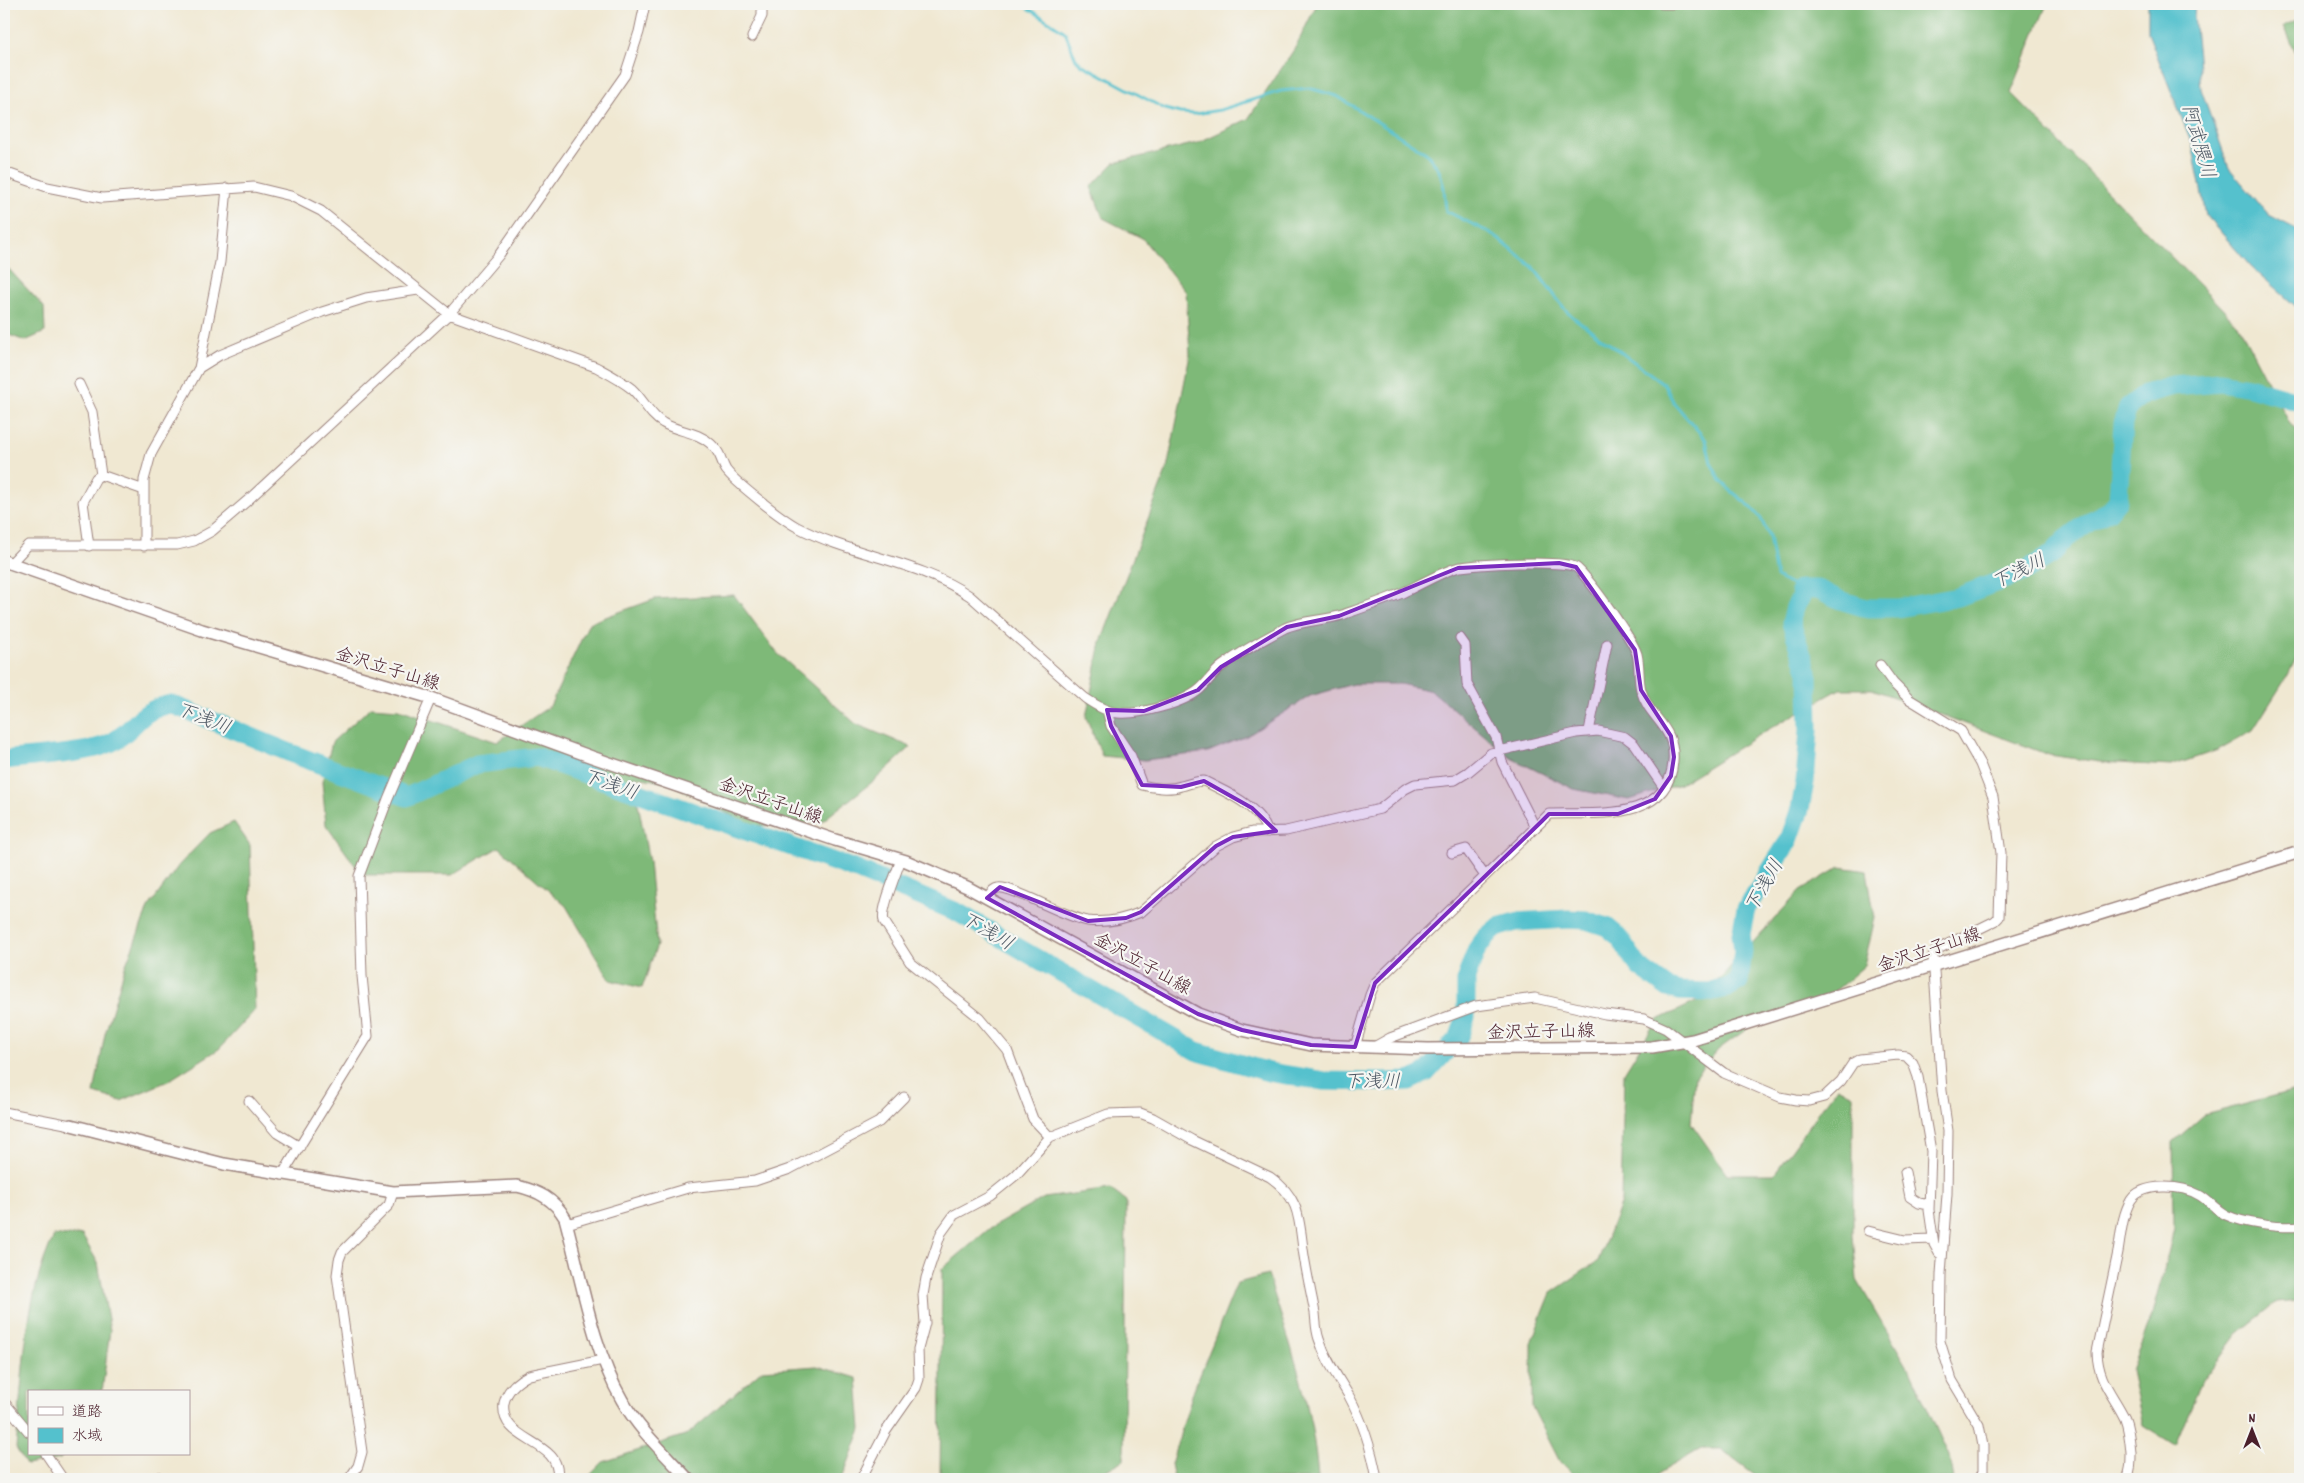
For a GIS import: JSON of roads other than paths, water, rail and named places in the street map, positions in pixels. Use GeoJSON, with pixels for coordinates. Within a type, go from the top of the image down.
{"type":"FeatureCollection","features":[{"type":"Feature","properties":{"kind":"street"},"geometry":{"type":"LineString","coordinates":[[7,563],[28,545],[144,546],[177,545],[194,541],[212,531],[247,501],[449,314],[499,255],[625,75],[639,32],[645,4]]}},
{"type":"Feature","properties":{"kind":"street"},"geometry":{"type":"LineString","coordinates":[[752,36],[762,16],[762,4]]}},
{"type":"Feature","properties":{"kind":"street"},"geometry":{"type":"LineString","coordinates":[[1662,4],[1674,4]]}},
{"type":"Feature","properties":{"kind":"street"},"geometry":{"type":"LineString","coordinates":[[4,172],[47,187],[102,198],[254,187],[277,191],[321,211],[449,314],[596,367],[615,377],[632,390],[661,422],[693,433],[709,442],[720,454],[726,469],[797,527],[853,550],[953,585],[970,596],[1068,685],[1085,698],[1107,710],[1118,713],[1144,711],[1169,704],[1198,690],[1221,667],[1287,627],[1339,616],[1399,594],[1458,568],[1529,563],[1565,564],[1576,567],[1609,608],[1636,650],[1641,690],[1646,702],[1670,736],[1674,747],[1673,767],[1664,788],[1655,799],[1618,814],[1549,814],[1376,983],[1370,995],[1355,1048]]}},
{"type":"Feature","properties":{"kind":"street"},"geometry":{"type":"LineString","coordinates":[[144,546],[144,480],[151,454],[199,368],[220,262],[227,188]]}},
{"type":"Feature","properties":{"kind":"street"},"geometry":{"type":"LineString","coordinates":[[199,368],[220,355],[322,312],[366,298],[418,290]]}},
{"type":"Feature","properties":{"kind":"street"},"geometry":{"type":"LineString","coordinates":[[79,384],[92,412],[102,475]]}},
{"type":"Feature","properties":{"kind":"street"},"geometry":{"type":"LineString","coordinates":[[89,546],[83,502],[96,478],[102,475],[144,490]]}},
{"type":"Feature","properties":{"kind":"street","name":"金沢立子山線"},"geometry":{"type":"LineString","coordinates":[[7,563],[202,630],[431,698],[601,760],[835,840],[901,859],[987,898],[1198,1014],[1242,1030],[1311,1045],[1428,1049],[1652,1048],[1684,1042],[1793,1010],[2300,852]]}},
{"type":"Feature","properties":{"kind":"street"},"geometry":{"type":"LineString","coordinates":[[1460,638],[1465,645],[1467,684],[1496,737],[1514,789],[1535,827]]}},
{"type":"Feature","properties":{"kind":"street"},"geometry":{"type":"LineString","coordinates":[[1589,732],[1607,644]]}},
{"type":"Feature","properties":{"kind":"street"},"geometry":{"type":"LineString","coordinates":[[1880,665],[1909,699],[1961,731],[1980,764],[1993,797],[2001,853],[2001,913],[1996,921],[1936,950],[1933,956],[1942,1091],[1948,1131],[1940,1341],[1949,1372],[1958,1392],[1979,1425],[1983,1446],[1983,1471],[1980,1479]]}},
{"type":"Feature","properties":{"kind":"street"},"geometry":{"type":"LineString","coordinates":[[282,1175],[368,1036],[362,976],[359,876],[388,799],[431,698]]}},
{"type":"Feature","properties":{"kind":"street"},"geometry":{"type":"LineString","coordinates":[[1107,710],[1111,726],[1132,756],[1142,785],[1157,788],[1181,787],[1189,783],[1204,781],[1252,808],[1263,818],[1268,832]]}},
{"type":"Feature","properties":{"kind":"street"},"geometry":{"type":"LineString","coordinates":[[987,898],[993,890],[1000,887],[1014,891],[1060,913],[1088,921],[1126,918],[1141,912],[1216,846],[1234,837],[1286,831],[1380,809],[1405,789],[1415,784],[1455,780],[1491,753],[1589,732],[1598,731],[1625,737],[1634,744],[1664,788]]}},
{"type":"Feature","properties":{"kind":"street"},"geometry":{"type":"LineString","coordinates":[[1452,853],[1466,849],[1485,876]]}},
{"type":"Feature","properties":{"kind":"street"},"geometry":{"type":"LineString","coordinates":[[901,859],[886,905],[884,921],[910,962],[980,1018],[1007,1050],[1033,1119],[1050,1137]]}},
{"type":"Feature","properties":{"kind":"street"},"geometry":{"type":"LineString","coordinates":[[1374,1048],[1390,1038],[1467,1009],[1484,1004],[1535,998],[1605,1014],[1644,1020],[1666,1029],[1724,1073],[1780,1097],[1802,1100],[1824,1097],[1841,1081],[1853,1063],[1860,1059],[1898,1055],[1912,1060],[1918,1077],[1930,1151],[1929,1205],[1933,1239],[1936,1248],[1942,1255]]}},
{"type":"Feature","properties":{"kind":"street"},"geometry":{"type":"LineString","coordinates":[[567,1224],[688,1188],[755,1181],[790,1169],[879,1122],[904,1097]]}},
{"type":"Feature","properties":{"kind":"street"},"geometry":{"type":"LineString","coordinates":[[249,1101],[277,1133],[300,1147]]}},
{"type":"Feature","properties":{"kind":"street"},"geometry":{"type":"LineString","coordinates":[[4,1112],[70,1125],[224,1164],[392,1192],[517,1186],[535,1191],[558,1206],[567,1224],[603,1360],[622,1400],[633,1416],[688,1479]]}},
{"type":"Feature","properties":{"kind":"street"},"geometry":{"type":"LineString","coordinates":[[861,1479],[886,1431],[916,1388],[919,1379],[918,1349],[925,1323],[923,1295],[926,1278],[942,1233],[954,1215],[980,1202],[1003,1186],[1016,1175],[1050,1137],[1108,1114],[1140,1113],[1270,1177],[1281,1184],[1294,1202],[1300,1221],[1318,1337],[1328,1364],[1349,1396],[1358,1415],[1373,1457],[1377,1479]]}},
{"type":"Feature","properties":{"kind":"street"},"geometry":{"type":"LineString","coordinates":[[1905,1172],[1910,1197],[1919,1203],[1929,1205]]}},
{"type":"Feature","properties":{"kind":"street"},"geometry":{"type":"LineString","coordinates":[[2127,1479],[2131,1462],[2128,1428],[2118,1407],[2104,1385],[2099,1371],[2097,1352],[2123,1226],[2131,1201],[2140,1193],[2152,1189],[2178,1189],[2197,1194],[2220,1211],[2236,1219],[2273,1226],[2300,1226]]}},
{"type":"Feature","properties":{"kind":"street"},"geometry":{"type":"LineString","coordinates":[[349,1479],[358,1466],[362,1452],[337,1275],[338,1260],[342,1252],[389,1205],[392,1192]]}},
{"type":"Feature","properties":{"kind":"street"},"geometry":{"type":"LineString","coordinates":[[1868,1230],[1906,1240],[1933,1239]]}},
{"type":"Feature","properties":{"kind":"street"},"geometry":{"type":"LineString","coordinates":[[558,1479],[558,1467],[549,1454],[515,1430],[507,1422],[504,1410],[506,1396],[519,1380],[529,1375],[603,1360]]}},
{"type":"Feature","properties":{"kind":"street"},"geometry":{"type":"LineString","coordinates":[[4,1402],[28,1431]]}},
{"type":"Feature","properties":{"kind":"street"},"geometry":{"type":"LineString","coordinates":[[47,1456],[63,1479]]}},
{"type":"Feature","properties":{"kind":"water","name":"阿武隈川"},"geometry":{"type":"Polygon","coordinates":[[[2148,4],[2195,4],[2194,16],[2201,89],[2229,168],[2269,215],[2300,231],[2300,310],[2251,267],[2206,215],[2192,144],[2148,33],[2148,4]]]}},
{"type":"Feature","properties":{"kind":"waterway"},"geometry":{"type":"LineString","coordinates":[[1022,4],[1065,32],[1076,59],[1081,64],[1165,109],[1195,114],[1220,110],[1281,91],[1309,88],[1337,96],[1426,153],[1438,168],[1441,176],[1446,211],[1492,234],[1511,249],[1533,267],[1573,317],[1664,384],[1674,403],[1706,440],[1711,463],[1719,478],[1760,517],[1769,536],[1776,577],[1800,589]]}},
{"type":"Feature","properties":{"kind":"waterway","name":"下浅川"},"geometry":{"type":"LineString","coordinates":[[4,760],[76,752],[104,746],[122,736],[152,710],[171,704],[293,754],[407,797],[477,764],[537,757],[857,870],[957,912],[1196,1051],[1269,1072],[1324,1081],[1409,1081],[1426,1073],[1459,1037],[1466,1017],[1466,978],[1477,949],[1486,937],[1498,927],[1516,922],[1568,919],[1586,920],[1607,927],[1619,937],[1639,967],[1668,988],[1679,991],[1709,992],[1727,988],[1739,981],[1743,951],[1741,934],[1746,909],[1789,840],[1800,809],[1805,782],[1809,730],[1808,672],[1791,623],[1795,607],[1801,597],[1800,589],[1818,589],[1840,600],[1866,608],[1898,608],[1958,597],[2021,573],[2051,555],[2065,540],[2091,520],[2109,511],[2118,500],[2123,423],[2128,407],[2145,394],[2173,386],[2220,382],[2249,387],[2300,402]]}}]}
